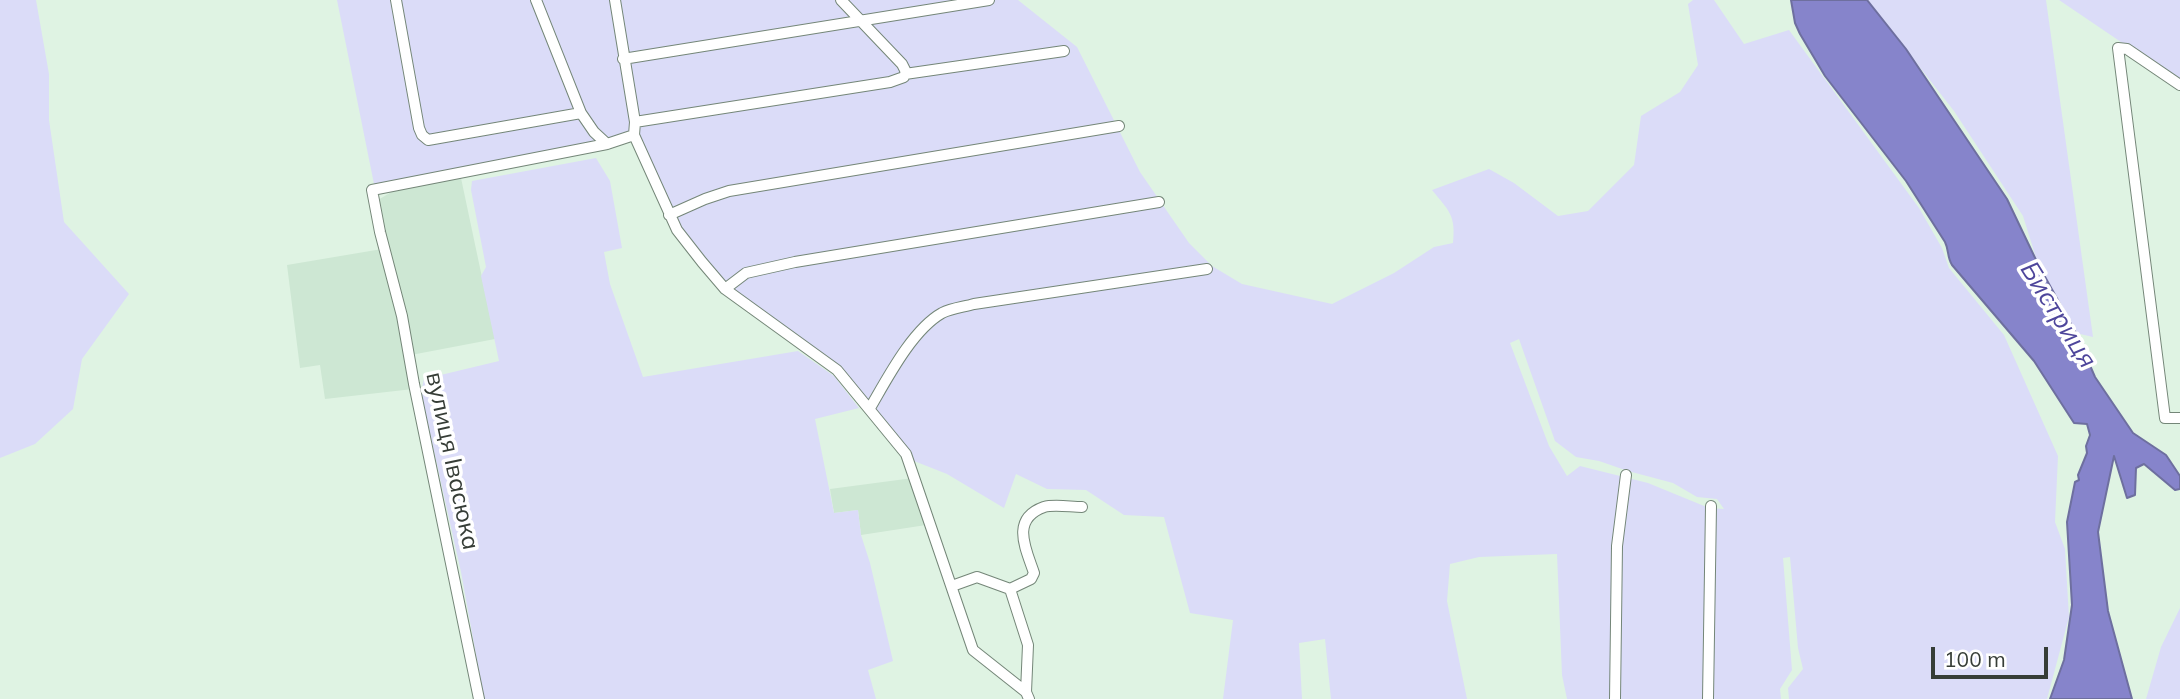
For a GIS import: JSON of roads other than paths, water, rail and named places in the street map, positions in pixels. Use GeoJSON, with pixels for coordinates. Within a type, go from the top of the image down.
{"type":"FeatureCollection","features":[{"type":"Feature","properties":{"kind":"street"},"geometry":{"type":"LineString","coordinates":[[396,0],[419,128],[428,140],[582,113]]}},
{"type":"Feature","properties":{"kind":"street"},"geometry":{"type":"LineString","coordinates":[[536,0],[582,113],[594,132],[607,144],[634,135]]}},
{"type":"Feature","properties":{"kind":"street"},"geometry":{"type":"LineString","coordinates":[[615,0],[635,122],[634,135],[677,230],[725,289],[837,370],[906,454],[973,650],[1027,696]]}},
{"type":"Feature","properties":{"kind":"street"},"geometry":{"type":"LineString","coordinates":[[841,0],[902,64],[905,74]]}},
{"type":"Feature","properties":{"kind":"street"},"geometry":{"type":"LineString","coordinates":[[624,59],[989,0]]}},
{"type":"Feature","properties":{"kind":"street"},"geometry":{"type":"LineString","coordinates":[[2180,85],[2127,50],[2118,48],[2165,418],[2180,418]]}},
{"type":"Feature","properties":{"kind":"street"},"geometry":{"type":"LineString","coordinates":[[635,122],[890,82],[905,74],[1064,51]]}},
{"type":"Feature","properties":{"kind":"street"},"geometry":{"type":"LineString","coordinates":[[669,215],[729,191],[1119,126]]}},
{"type":"Feature","properties":{"kind":"street","name":"вулиця Івасюка"},"geometry":{"type":"LineString","coordinates":[[479,699],[402,316],[372,190],[607,144]]}},
{"type":"Feature","properties":{"kind":"street"},"geometry":{"type":"LineString","coordinates":[[725,289],[746,273],[795,262],[1159,202]]}},
{"type":"Feature","properties":{"kind":"street"},"geometry":{"type":"LineString","coordinates":[[870,408],[908,346],[936,317],[946,311],[974,304],[1207,268]]}},
{"type":"Feature","properties":{"kind":"street"},"geometry":{"type":"LineString","coordinates":[[1615,699],[1617,546],[1626,475]]}},
{"type":"Feature","properties":{"kind":"street"},"geometry":{"type":"LineString","coordinates":[[1708,699],[1711,506]]}},
{"type":"Feature","properties":{"kind":"street"},"geometry":{"type":"LineString","coordinates":[[952,586],[977,577],[1010,590],[1031,579],[1034,572],[1023,541],[1027,518],[1045,507],[1082,508]]}},
{"type":"Feature","properties":{"kind":"street"},"geometry":{"type":"LineString","coordinates":[[1010,590],[1028,645],[1027,696]]}},
{"type":"Feature","properties":{"kind":"water","name":"Бистриця"},"geometry":{"type":"Polygon","coordinates":[[[1791,0],[1867,0],[1906,49],[2007,199],[2038,264],[2076,333],[2095,377],[2133,433],[2166,455],[2180,476],[2180,489],[2175,490],[2144,464],[2136,468],[2135,495],[2127,498],[2114,456],[2098,532],[2108,611],[2132,699],[2050,699],[2064,660],[2072,605],[2067,522],[2075,482],[2079,480],[2078,475],[2087,453],[2086,446],[2090,435],[2087,424],[2074,423],[2034,361],[1952,265],[1945,242],[1906,181],[1825,76],[1795,23],[1791,0]]]}}]}
